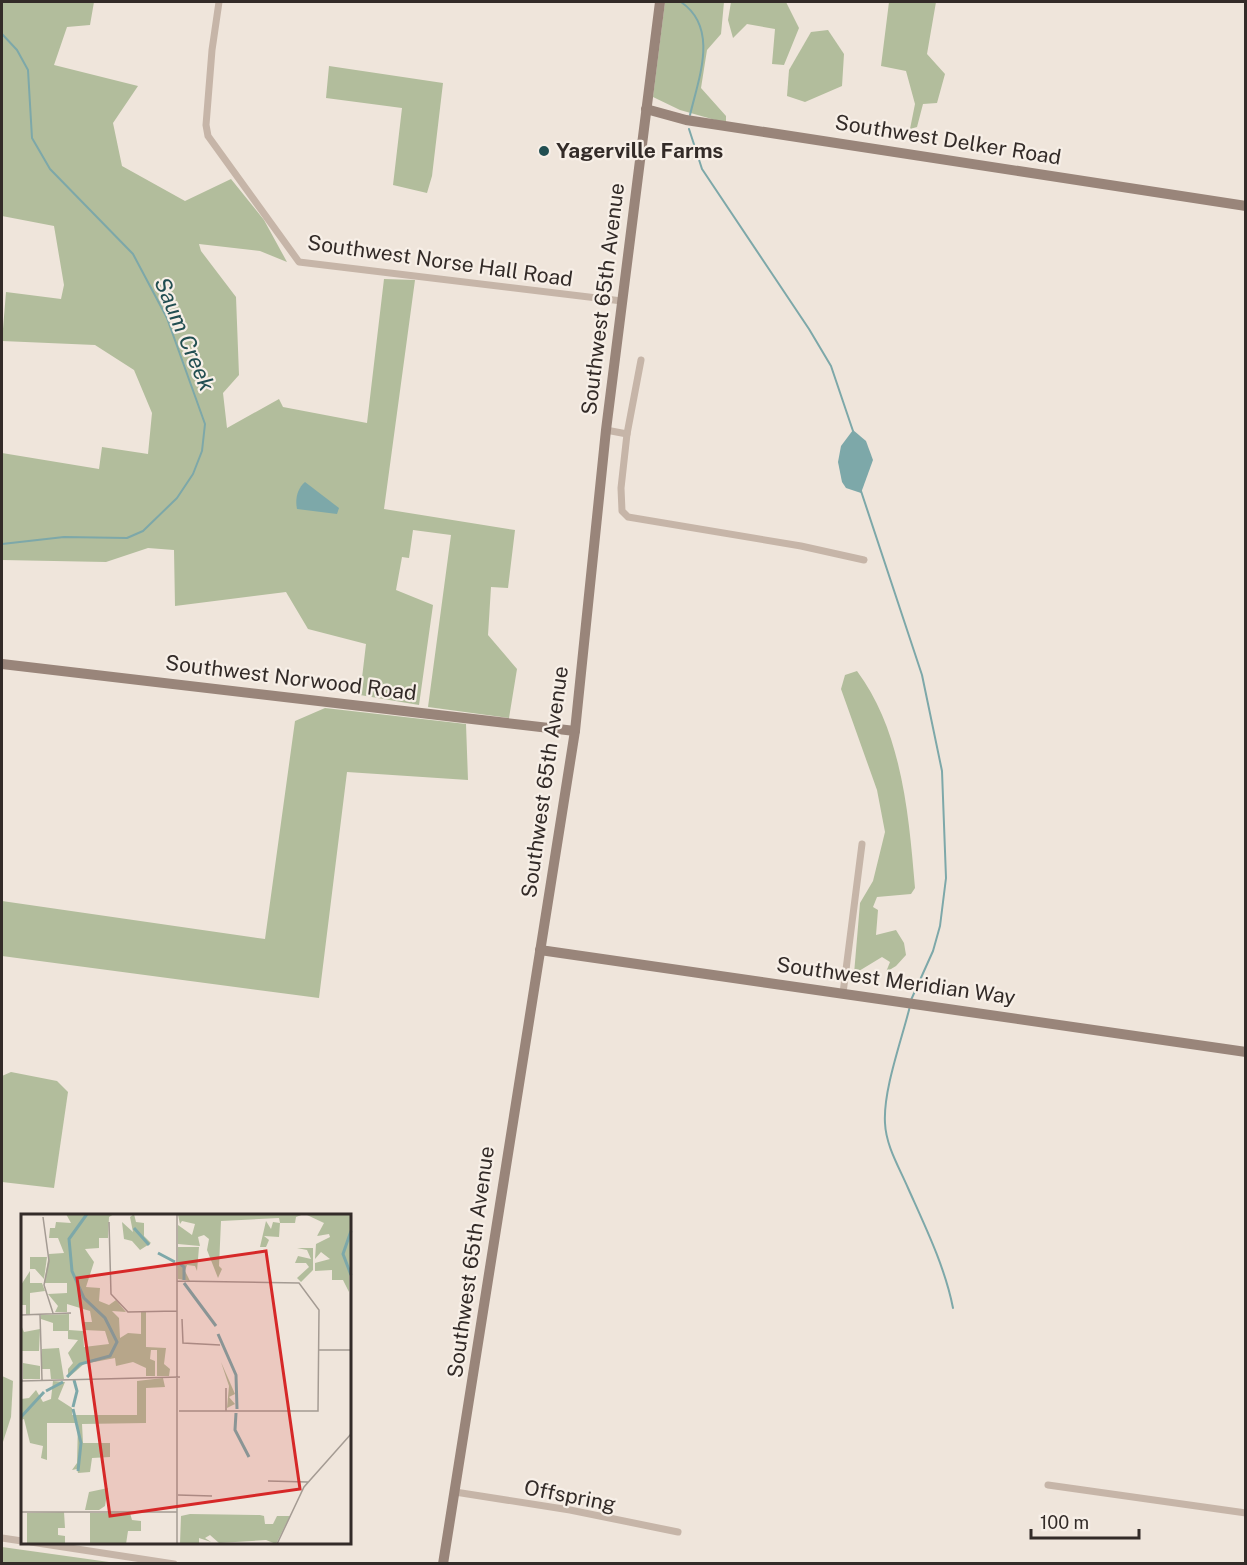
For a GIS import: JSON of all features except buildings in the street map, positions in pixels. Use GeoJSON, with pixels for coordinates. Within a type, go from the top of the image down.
{"type":"FeatureCollection","features":[{"type":"Feature","properties":{"kind":"street","name":"Southwest Norse Hall Road"},"geometry":{"type":"LineString","coordinates":[[219,2],[212,50],[206,126],[208,136],[299,262],[622,301]]}},
{"type":"Feature","properties":{"kind":"street","name":"Southwest 65th Avenue"},"geometry":{"type":"LineString","coordinates":[[443,1563],[575,731],[606,430],[660,2]]}},
{"type":"Feature","properties":{"kind":"street","name":"Southwest Delker Road"},"geometry":{"type":"LineString","coordinates":[[646,109],[686,120],[1245,206]]}},
{"type":"Feature","properties":{"kind":"street"},"geometry":{"type":"LineString","coordinates":[[641,360],[627,434],[621,502],[622,511],[628,517],[801,546],[864,560]]}},
{"type":"Feature","properties":{"kind":"street"},"geometry":{"type":"LineString","coordinates":[[606,430],[627,434]]}},
{"type":"Feature","properties":{"kind":"street","name":"Southwest Norwood Road"},"geometry":{"type":"LineString","coordinates":[[2,664],[575,731]]}},
{"type":"Feature","properties":{"kind":"street"},"geometry":{"type":"LineString","coordinates":[[843,993],[862,844]]}},
{"type":"Feature","properties":{"kind":"street","name":"Southwest Meridian Way"},"geometry":{"type":"LineString","coordinates":[[540,950],[1245,1052]]}},
{"type":"Feature","properties":{"kind":"street"},"geometry":{"type":"LineString","coordinates":[[1048,1485],[1245,1513]]}},
{"type":"Feature","properties":{"kind":"street","name":"Offspring"},"geometry":{"type":"LineString","coordinates":[[455,1492],[570,1510],[678,1532]]}},
{"type":"Feature","properties":{"kind":"street"},"geometry":{"type":"LineString","coordinates":[[2,1538],[21,1541]]}},
{"type":"Feature","properties":{"kind":"street"},"geometry":{"type":"LineString","coordinates":[[45,1544],[174,1563]]}},
{"type":"Feature","properties":{"kind":"green space"},"geometry":{"type":"Polygon","coordinates":[[[2,2],[94,2],[90,25],[67,27],[54,65],[138,86],[113,123],[122,166],[185,201],[231,179],[264,220],[287,262],[260,251],[199,244],[201,251],[236,297],[239,375],[223,393],[227,428],[279,399],[283,407],[367,423],[384,279],[415,280],[384,509],[515,530],[508,588],[491,587],[488,635],[517,669],[509,718],[428,707],[451,535],[413,530],[409,558],[402,557],[396,590],[433,605],[419,705],[360,695],[366,644],[308,629],[286,592],[175,606],[174,550],[148,548],[106,562],[2,560],[2,453],[99,469],[102,447],[148,454],[152,413],[134,370],[95,345],[2,341],[6,292],[61,299],[64,285],[54,226],[2,216],[2,2]]]}},
{"type":"Feature","properties":{"kind":"green space"},"geometry":{"type":"Polygon","coordinates":[[[665,2],[724,2],[721,34],[707,50],[701,88],[726,116],[726,123],[680,110],[653,97],[665,2]]]}},
{"type":"Feature","properties":{"kind":"green space"},"geometry":{"type":"Polygon","coordinates":[[[731,2],[786,2],[799,28],[784,65],[772,64],[775,29],[747,24],[733,38],[728,20],[731,2]]]}},
{"type":"Feature","properties":{"kind":"green space"},"geometry":{"type":"Polygon","coordinates":[[[889,2],[936,2],[927,54],[945,74],[937,103],[923,104],[917,127],[910,129],[915,104],[906,71],[881,66],[889,2]]]}},
{"type":"Feature","properties":{"kind":"green space"},"geometry":{"type":"Polygon","coordinates":[[[828,30],[844,54],[842,86],[805,102],[787,96],[789,70],[811,32],[828,30]]]}},
{"type":"Feature","properties":{"kind":"green space"},"geometry":{"type":"Polygon","coordinates":[[[329,66],[443,83],[432,176],[427,193],[393,185],[402,108],[326,98],[329,66]]]}},
{"type":"Feature","properties":{"kind":"green space"},"geometry":{"type":"Polygon","coordinates":[[[857,671],[872,695],[894,747],[906,804],[915,888],[911,894],[877,897],[873,907],[878,910],[876,935],[896,930],[904,943],[906,955],[896,966],[886,972],[890,962],[882,957],[854,974],[860,903],[873,881],[885,832],[877,790],[841,689],[845,675],[857,671]]]}},
{"type":"Feature","properties":{"kind":"green space"},"geometry":{"type":"Polygon","coordinates":[[[325,708],[466,724],[468,780],[347,772],[319,998],[2,956],[2,901],[265,939],[295,721],[325,708]]]}},
{"type":"Feature","properties":{"kind":"green space"},"geometry":{"type":"Polygon","coordinates":[[[11,1072],[57,1081],[68,1092],[54,1188],[2,1182],[2,1076],[11,1072]]]}},
{"type":"Feature","properties":{"kind":"green space"},"geometry":{"type":"Polygon","coordinates":[[[2,1376],[13,1381],[11,1417],[2,1445],[2,1376]]]}},
{"type":"Feature","properties":{"kind":"green space"},"geometry":{"type":"Polygon","coordinates":[[[2,1547],[109,1562],[115,1563],[2,1563],[2,1547]]]}},
{"type":"Feature","properties":{"kind":"water"},"geometry":{"type":"Polygon","coordinates":[[[853,430],[866,441],[873,460],[861,493],[846,488],[842,482],[838,462],[841,446],[853,430]]]}},
{"type":"Feature","properties":{"kind":"water"},"geometry":{"type":"Polygon","coordinates":[[[305,482],[339,508],[337,514],[297,509],[297,494],[305,482]]]}},
{"type":"Feature","properties":{"kind":"waterway"},"geometry":{"type":"LineString","coordinates":[[681,2],[693,13],[700,25],[703,39],[701,69],[690,115]]}},
{"type":"Feature","properties":{"kind":"waterway","name":"Saum Creek"},"geometry":{"type":"LineString","coordinates":[[2,34],[17,50],[28,70],[32,138],[50,169],[133,254],[167,318],[205,424],[202,451],[193,474],[177,498],[143,531],[127,538],[64,537],[2,544]]}},
{"type":"Feature","properties":{"kind":"waterway"},"geometry":{"type":"LineString","coordinates":[[689,129],[702,169],[809,329],[831,366],[853,431]]}},
{"type":"Feature","properties":{"kind":"waterway"},"geometry":{"type":"LineString","coordinates":[[861,491],[922,675],[942,771],[946,878],[940,926],[933,951],[911,1000]]}},
{"type":"Feature","properties":{"kind":"waterway"},"geometry":{"type":"LineString","coordinates":[[910,1006],[887,1095],[886,1132],[894,1156],[940,1262],[953,1308]]}},
{"type":"Feature","properties":{"kind":"place","name":"Yagerville Farms"},"geometry":{"type":"Point","coordinates":[544,151]}}]}
